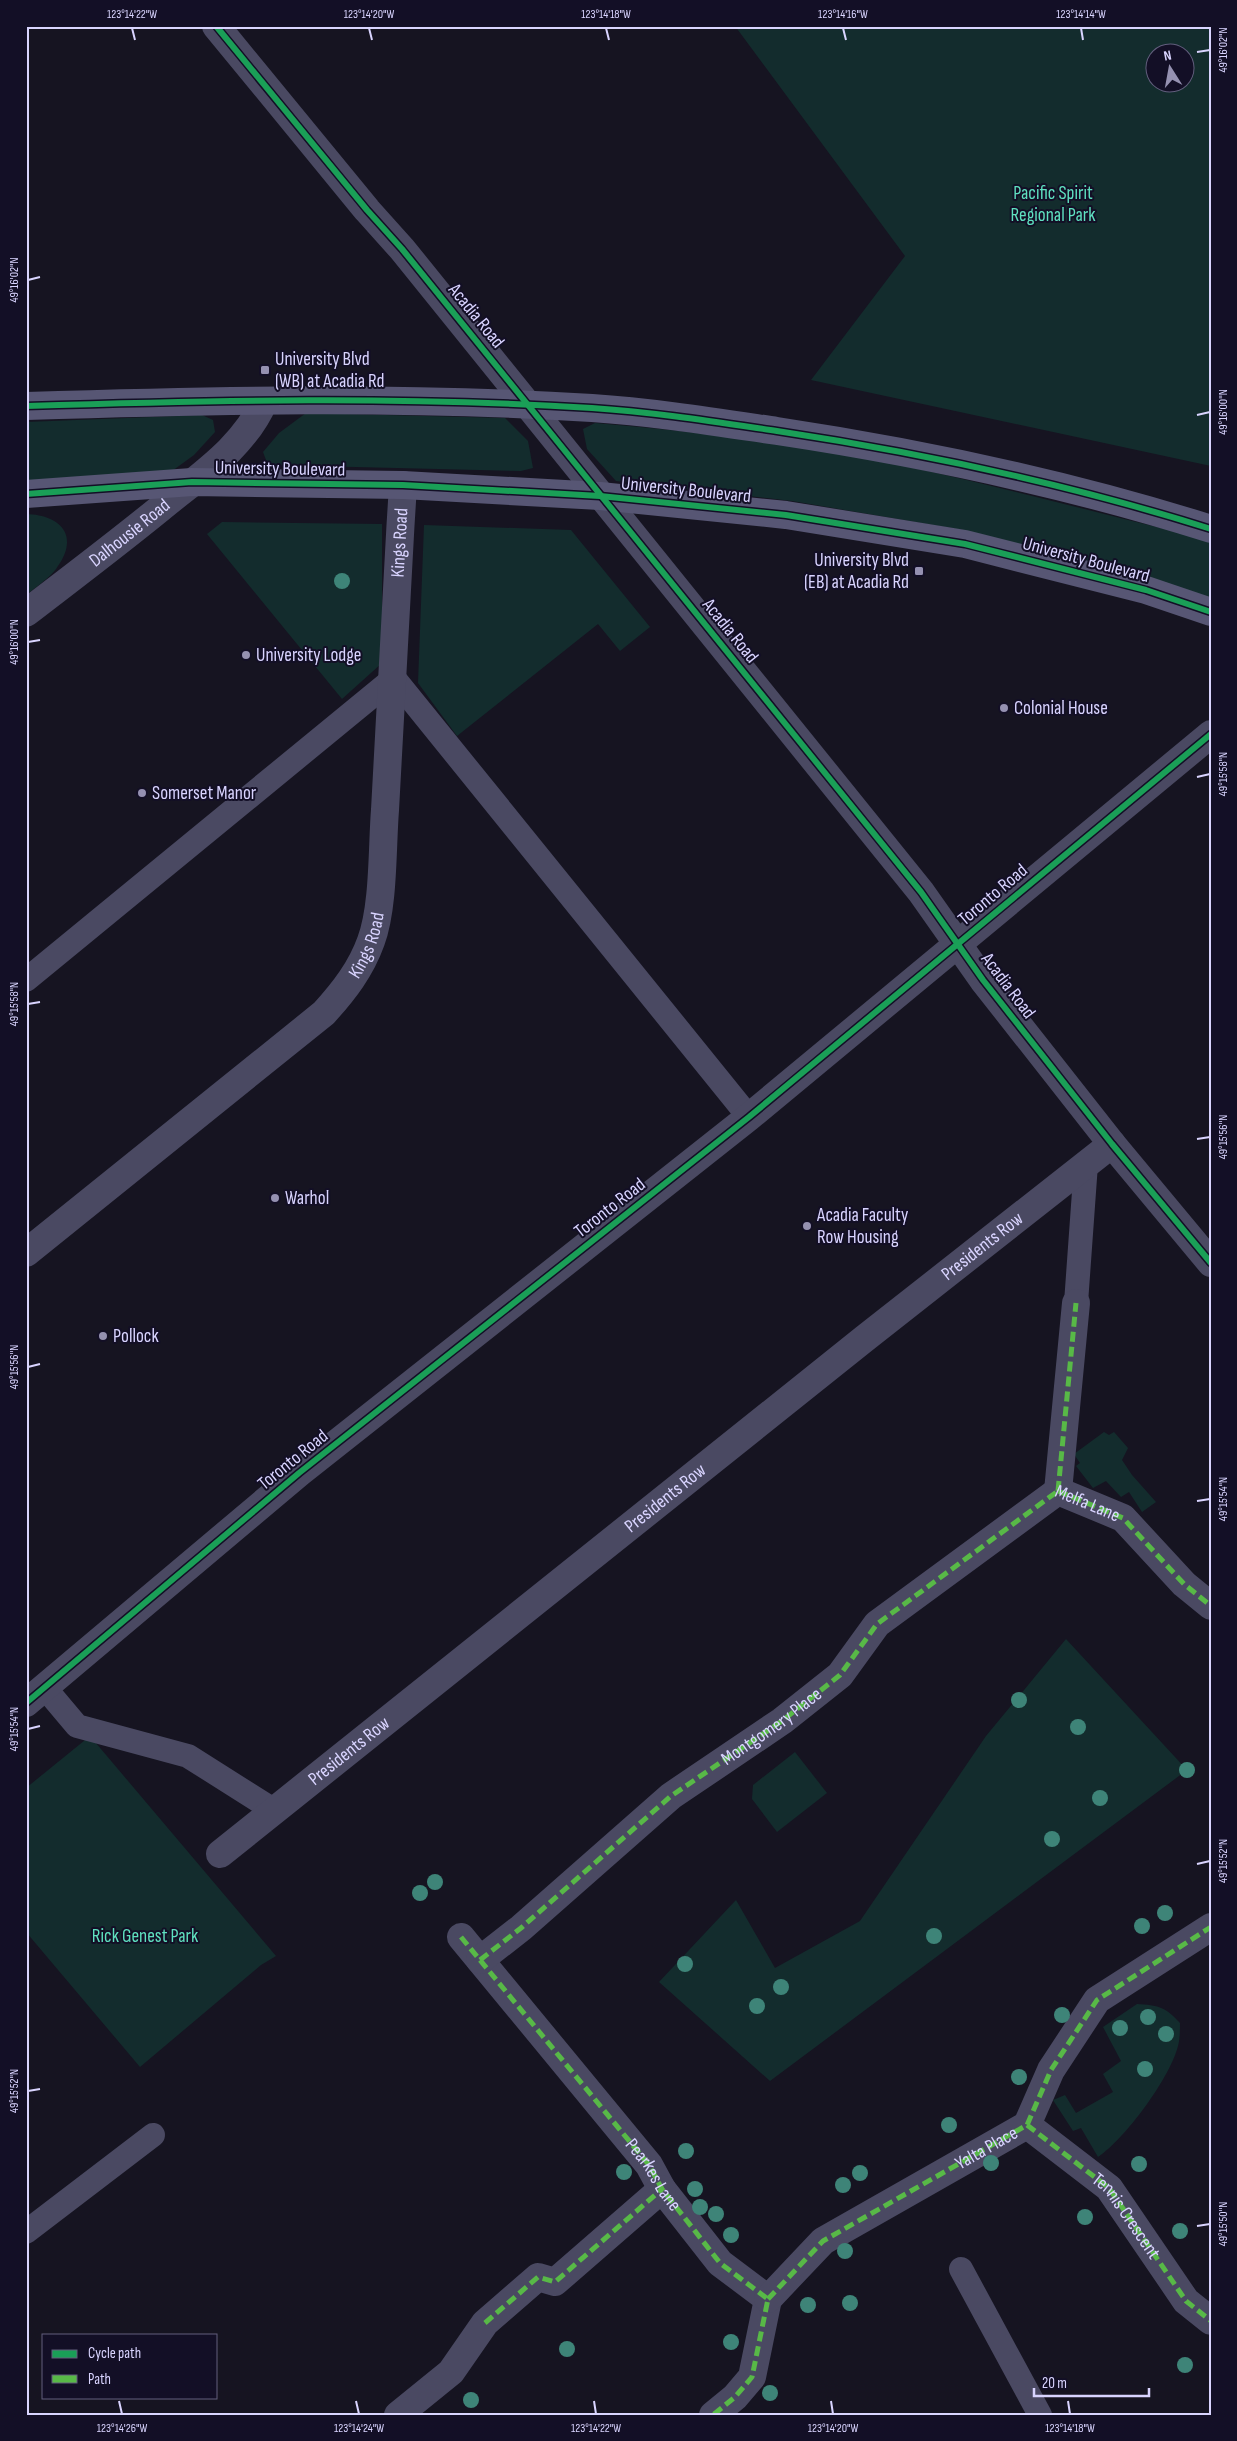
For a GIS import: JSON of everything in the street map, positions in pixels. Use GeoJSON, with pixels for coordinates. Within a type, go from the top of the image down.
{"type":"FeatureCollection","features":[{"type":"Feature","properties":{"kind":"main road"},"geometry":{"type":"LineString","coordinates":[[26,406],[264,401],[528,405],[595,408],[724,424],[922,456],[1112,500],[1211,529]]}},
{"type":"Feature","properties":{"kind":"main road","name":"University Boulevard"},"geometry":{"type":"LineString","coordinates":[[26,494],[192,482],[403,485],[600,496],[786,515],[965,544],[1146,590],[1211,612]]}},
{"type":"Feature","properties":{"kind":"street","name":"Acadia Road"},"geometry":{"type":"LineString","coordinates":[[216,26],[402,249],[922,892],[983,980],[1112,1144],[1211,1263]]}},
{"type":"Feature","properties":{"kind":"street","name":"Dalhousie Road"},"geometry":{"type":"LineString","coordinates":[[26,613],[218,461],[256,419],[264,401]]}},
{"type":"Feature","properties":{"kind":"street","name":"Kings Road"},"geometry":{"type":"LineString","coordinates":[[26,1253],[324,1013],[344,991],[360,966],[372,939],[378,902],[394,678],[403,485]]}},
{"type":"Feature","properties":{"kind":"street","name":"Toronto Road"},"geometry":{"type":"LineString","coordinates":[[36,1696],[298,1473],[749,1117],[1211,734]]}},
{"type":"Feature","properties":{"kind":"street","name":"Presidents Row"},"geometry":{"type":"LineString","coordinates":[[220,1854],[1112,1144]]}},
{"type":"Feature","properties":{"kind":"street","name":"Melfa Lane"},"geometry":{"type":"LineString","coordinates":[[1076,1303],[1058,1491],[1123,1518],[1184,1584],[1211,1606]]}},
{"type":"Feature","properties":{"kind":"street","name":"Montgomery Place"},"geometry":{"type":"LineString","coordinates":[[480,1960],[521,1928],[671,1796],[782,1721],[840,1675],[877,1624],[1058,1491]]}},
{"type":"Feature","properties":{"kind":"street","name":"Yalta Place"},"geometry":{"type":"LineString","coordinates":[[768,2299],[823,2241],[1027,2125],[1051,2070],[1097,2000],[1211,1927]]}},
{"type":"Feature","properties":{"kind":"street","name":"Pearkes Lane"},"geometry":{"type":"LineString","coordinates":[[461,1938],[648,2165],[662,2189],[720,2263],[768,2299]]}},
{"type":"Feature","properties":{"kind":"street","name":"Tennis Crescent"},"geometry":{"type":"LineString","coordinates":[[1027,2125],[1109,2188],[1186,2301],[1211,2321]]}},
{"type":"Feature","properties":{"kind":"street"},"geometry":{"type":"LineString","coordinates":[[398,2415],[451,2372],[485,2323],[538,2277],[555,2282],[662,2189]]}},
{"type":"Feature","properties":{"kind":"street"},"geometry":{"type":"LineString","coordinates":[[713,2415],[735,2397],[752,2377],[768,2299]]}},
{"type":"Feature","properties":{"kind":"lane"},"geometry":{"type":"LineString","coordinates":[[26,980],[394,678],[749,1117]]}},
{"type":"Feature","properties":{"kind":"lane"},"geometry":{"type":"LineString","coordinates":[[1076,1303],[1086,1164]]}},
{"type":"Feature","properties":{"kind":"lane"},"geometry":{"type":"LineString","coordinates":[[36,1696],[77,1726],[188,1756],[275,1810]]}},
{"type":"Feature","properties":{"kind":"lane"},"geometry":{"type":"LineString","coordinates":[[26,2232],[106,2174],[153,2135]]}},
{"type":"Feature","properties":{"kind":"lane"},"geometry":{"type":"LineString","coordinates":[[961,2269],[1037,2414]]}},
{"type":"Feature","properties":{"kind":"green space","name":"Pacific Spirit Regional Park"},"geometry":{"type":"Polygon","coordinates":[[[735,26],[1211,26],[1211,466],[811,380],[905,256],[735,26]]]}},
{"type":"Feature","properties":{"kind":"green space"},"geometry":{"type":"Polygon","coordinates":[[[306,413],[505,418],[528,441],[533,468],[521,471],[272,465],[266,460],[263,452],[279,433],[306,413]]]}},
{"type":"Feature","properties":{"kind":"green space"},"geometry":{"type":"Polygon","coordinates":[[[202,415],[213,420],[215,432],[194,455],[172,471],[26,482],[26,422],[202,415]]]}},
{"type":"Feature","properties":{"kind":"green space"},"geometry":{"type":"Polygon","coordinates":[[[595,423],[721,436],[887,462],[960,478],[1182,533],[1211,543],[1211,599],[1124,570],[962,530],[792,501],[616,481],[587,449],[583,429],[595,423]]]}},
{"type":"Feature","properties":{"kind":"green space"},"geometry":{"type":"Polygon","coordinates":[[[26,514],[39,515],[58,524],[64,530],[67,538],[67,547],[56,569],[46,580],[26,595],[26,514]]]}},
{"type":"Feature","properties":{"kind":"green space"},"geometry":{"type":"Polygon","coordinates":[[[222,522],[382,524],[382,663],[342,699],[207,534],[222,522]]]}},
{"type":"Feature","properties":{"kind":"green space"},"geometry":{"type":"Polygon","coordinates":[[[424,525],[571,530],[650,627],[620,651],[598,624],[457,736],[418,683],[424,525]]]}},
{"type":"Feature","properties":{"kind":"green space"},"geometry":{"type":"Polygon","coordinates":[[[1104,1432],[1109,1435],[1114,1432],[1128,1448],[1122,1460],[1132,1475],[1156,1502],[1142,1512],[1129,1492],[1121,1497],[1106,1481],[1093,1488],[1076,1466],[1080,1463],[1074,1454],[1104,1432]]]}},
{"type":"Feature","properties":{"kind":"green space"},"geometry":{"type":"Polygon","coordinates":[[[1066,1639],[1187,1770],[770,2081],[659,1982],[736,1900],[775,1968],[860,1921],[986,1736],[1066,1639]]]}},
{"type":"Feature","properties":{"kind":"green space","name":"Rick Genest Park"},"geometry":{"type":"Polygon","coordinates":[[[90,1736],[276,1956],[261,1965],[140,2067],[26,1932],[26,1788],[90,1736]]]}},
{"type":"Feature","properties":{"kind":"green space"},"geometry":{"type":"Polygon","coordinates":[[[795,1752],[827,1793],[777,1832],[752,1799],[753,1785],[795,1752]]]}},
{"type":"Feature","properties":{"kind":"green space"},"geometry":{"type":"Polygon","coordinates":[[[1137,2004],[1151,2005],[1166,2010],[1180,2023],[1178,2046],[1166,2074],[1145,2107],[1121,2137],[1098,2157],[1081,2128],[1073,2131],[1053,2100],[1065,2095],[1076,2113],[1113,2092],[1103,2074],[1121,2061],[1103,2027],[1137,2004]]]}},
{"type":"Feature","properties":{"kind":"marked path"},"geometry":{"type":"LineString","coordinates":[[1058,1491],[1076,1303]]}},
{"type":"Feature","properties":{"kind":"marked path"},"geometry":{"type":"LineString","coordinates":[[1058,1491],[1123,1518],[1184,1584],[1211,1606]]}},
{"type":"Feature","properties":{"kind":"marked path"},"geometry":{"type":"LineString","coordinates":[[480,1960],[521,1928],[671,1796],[782,1721],[840,1675],[877,1624],[1058,1491]]}},
{"type":"Feature","properties":{"kind":"marked path"},"geometry":{"type":"LineString","coordinates":[[768,2299],[823,2241],[1027,2125],[1051,2070],[1097,2000],[1211,1927]]}},
{"type":"Feature","properties":{"kind":"marked path"},"geometry":{"type":"LineString","coordinates":[[461,1937],[649,2165],[662,2189],[720,2263],[768,2299],[752,2377],[735,2397],[713,2415]]}},
{"type":"Feature","properties":{"kind":"marked path"},"geometry":{"type":"LineString","coordinates":[[1027,2125],[1109,2188],[1186,2301],[1211,2321]]}},
{"type":"Feature","properties":{"kind":"marked path"},"geometry":{"type":"LineString","coordinates":[[485,2323],[538,2277],[555,2282],[662,2189]]}},
{"type":"Feature","properties":{"kind":"cycle path"},"geometry":{"type":"LineString","coordinates":[[216,26],[367,210],[402,249],[921,892],[983,980],[1112,1144],[1211,1263]]}},
{"type":"Feature","properties":{"kind":"cycle path"},"geometry":{"type":"LineString","coordinates":[[26,406],[309,400],[521,404],[638,412],[832,440],[996,471],[1104,498],[1211,529]]}},
{"type":"Feature","properties":{"kind":"cycle path"},"geometry":{"type":"LineString","coordinates":[[26,494],[192,482],[403,485],[600,496],[786,515],[965,544],[1146,590],[1211,612]]}},
{"type":"Feature","properties":{"kind":"cycle path"},"geometry":{"type":"LineString","coordinates":[[26,1703],[299,1473],[749,1117],[1211,734]]}},
{"type":"Feature","properties":{"kind":"place","name":"University Blvd (WB) at Acadia Rd"},"geometry":{"type":"Point","coordinates":[265,370]}},
{"type":"Feature","properties":{"kind":"place","name":"University Blvd (EB) at Acadia Rd"},"geometry":{"type":"Point","coordinates":[919,571]}},
{"type":"Feature","properties":{"kind":"place","name":"University Lodge"},"geometry":{"type":"Point","coordinates":[246,655]}},
{"type":"Feature","properties":{"kind":"place","name":"Colonial House"},"geometry":{"type":"Point","coordinates":[1004,708]}},
{"type":"Feature","properties":{"kind":"place","name":"Somerset Manor"},"geometry":{"type":"Point","coordinates":[142,793]}},
{"type":"Feature","properties":{"kind":"place","name":"Warhol"},"geometry":{"type":"Point","coordinates":[275,1198]}},
{"type":"Feature","properties":{"kind":"place","name":"Acadia Faculty Row Housing"},"geometry":{"type":"Point","coordinates":[807,1226]}},
{"type":"Feature","properties":{"kind":"place","name":"Pollock"},"geometry":{"type":"Point","coordinates":[103,1336]}}]}
